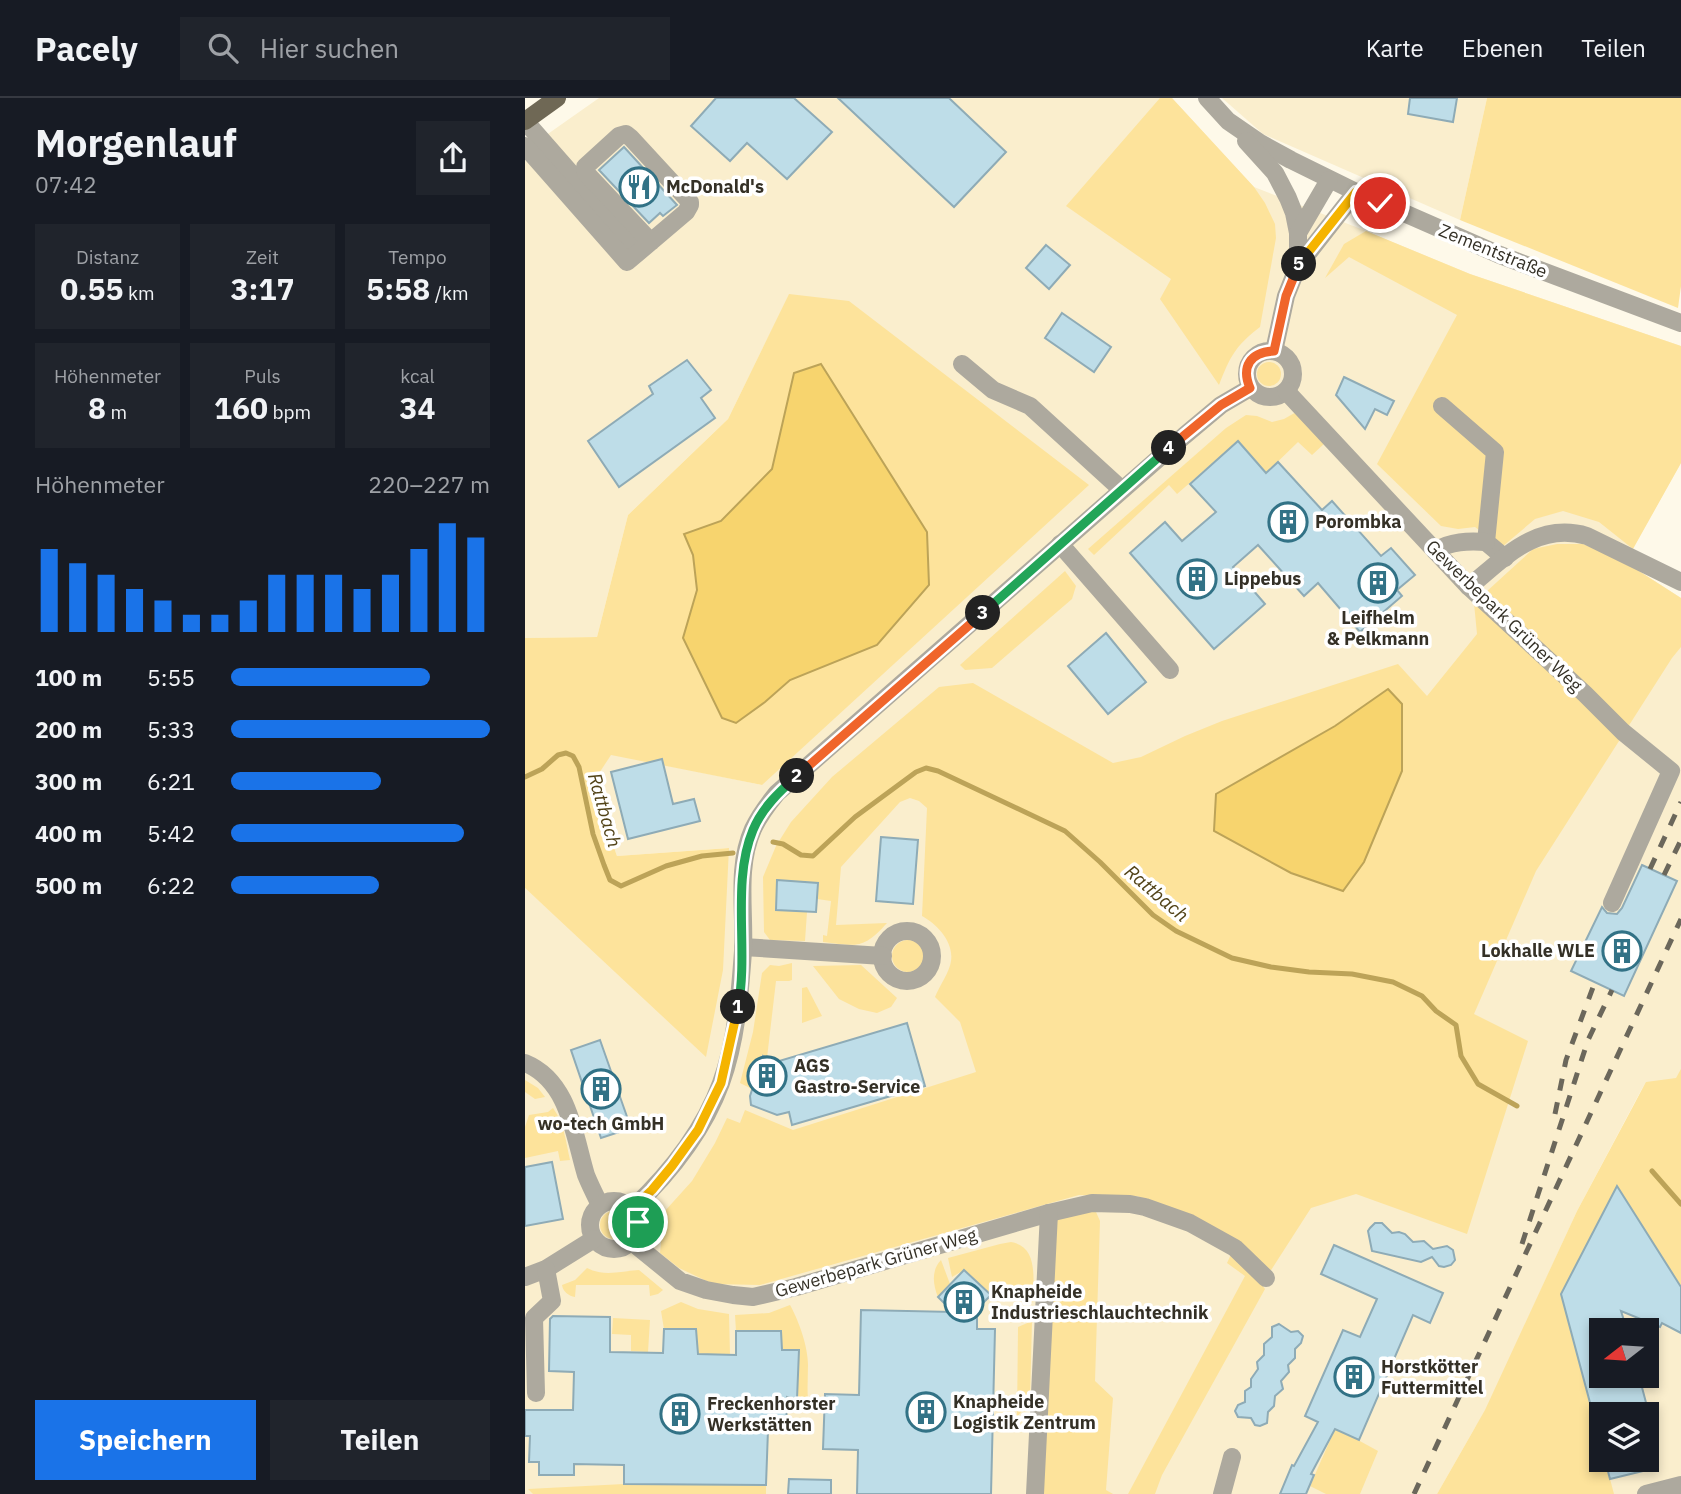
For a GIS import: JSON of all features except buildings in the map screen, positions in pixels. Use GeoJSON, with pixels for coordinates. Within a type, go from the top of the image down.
{"type":"FeatureCollection","features":[{"type":"Feature","properties":{"kind":"main road"},"geometry":{"type":"LineString","coordinates":[[525,121],[557,98]]}},
{"type":"Feature","properties":{"kind":"street","name":"Zementstraße"},"geometry":{"type":"LineString","coordinates":[[1207,98],[1228,121],[1260,143],[1329,180],[1500,255],[1681,323]]}},
{"type":"Feature","properties":{"kind":"street"},"geometry":{"type":"LineString","coordinates":[[525,121],[639,252]]}},
{"type":"Feature","properties":{"kind":"street"},"geometry":{"type":"LineString","coordinates":[[1228,121],[1275,173],[1288,198],[1298,233],[1298,265]]}},
{"type":"Feature","properties":{"kind":"street"},"geometry":{"type":"LineString","coordinates":[[626,134],[690,202],[686,212],[639,252],[586,173],[585,167],[619,136],[626,134]]}},
{"type":"Feature","properties":{"kind":"street"},"geometry":{"type":"LineString","coordinates":[[525,146],[639,252]]}},
{"type":"Feature","properties":{"kind":"street"},"geometry":{"type":"LineString","coordinates":[[1298,233],[1329,180]]}},
{"type":"Feature","properties":{"kind":"street"},"geometry":{"type":"LineString","coordinates":[[1274,351],[1286,296],[1298,265],[1356,192]]}},
{"type":"Feature","properties":{"kind":"street"},"geometry":{"type":"LineString","coordinates":[[1263,351],[1274,351],[1290,362],[1292,383],[1278,397],[1268,398],[1258,395],[1250,388],[1246,378],[1247,366],[1253,357],[1263,351]]}},
{"type":"Feature","properties":{"kind":"street"},"geometry":{"type":"LineString","coordinates":[[962,364],[993,390],[1030,406],[1121,489]]}},
{"type":"Feature","properties":{"kind":"street"},"geometry":{"type":"LineString","coordinates":[[632,1209],[652,1190],[698,1130],[721,1083],[740,1000],[743,947],[742,878],[753,830],[764,809],[777,793],[1121,489],[1221,405],[1250,388]]}},
{"type":"Feature","properties":{"kind":"street","name":"Gewerbepark Grüner Weg"},"geometry":{"type":"LineString","coordinates":[[1286,391],[1469,587],[1623,732],[1671,771],[1612,902]]}},
{"type":"Feature","properties":{"kind":"street"},"geometry":{"type":"LineString","coordinates":[[1442,406],[1495,452],[1486,542]]}},
{"type":"Feature","properties":{"kind":"street"},"geometry":{"type":"LineString","coordinates":[[1469,587],[1525,543],[1561,531],[1587,536],[1681,582]]}},
{"type":"Feature","properties":{"kind":"street"},"geometry":{"type":"LineString","coordinates":[[1435,551],[1446,545],[1471,541],[1486,542],[1505,558]]}},
{"type":"Feature","properties":{"kind":"street"},"geometry":{"type":"LineString","coordinates":[[1060,544],[1170,670]]}},
{"type":"Feature","properties":{"kind":"street"},"geometry":{"type":"LineString","coordinates":[[743,947],[883,956]]}},
{"type":"Feature","properties":{"kind":"street"},"geometry":{"type":"LineString","coordinates":[[525,1063],[550,1081],[562,1097],[587,1177],[600,1205]]}},
{"type":"Feature","properties":{"kind":"street"},"geometry":{"type":"LineString","coordinates":[[618,1201],[632,1209],[636,1215],[638,1229],[632,1242],[612,1250],[594,1239],[590,1231],[591,1216],[600,1205],[618,1201]]}},
{"type":"Feature","properties":{"kind":"street","name":"Gewerbepark Grüner Weg"},"geometry":{"type":"LineString","coordinates":[[632,1242],[680,1281],[706,1290],[753,1297],[1049,1213],[1092,1203],[1131,1204],[1190,1223],[1235,1248],[1266,1278]]}},
{"type":"Feature","properties":{"kind":"street"},"geometry":{"type":"LineString","coordinates":[[1035,1494],[1049,1213]]}},
{"type":"Feature","properties":{"kind":"street"},"geometry":{"type":"LineString","coordinates":[[525,1276],[546,1269],[594,1239]]}},
{"type":"Feature","properties":{"kind":"street"},"geometry":{"type":"LineString","coordinates":[[537,1394],[534,1318],[552,1301],[546,1269]]}},
{"type":"Feature","properties":{"kind":"street"},"geometry":{"type":"LineString","coordinates":[[1222,1494],[1232,1457]]}},
{"type":"Feature","properties":{"kind":"street"},"geometry":{"type":"LineString","coordinates":[[1646,1494],[1681,1485]]}},
{"type":"Feature","properties":{"kind":"shaded area"},"geometry":{"type":"Polygon","coordinates":[[[599,98],[1172,98],[1254,187],[1470,274],[1681,346],[1681,463],[1625,562],[1681,598],[1681,1490],[1678,1494],[1444,1494],[1477,1424],[1437,1494],[525,1494],[525,888],[604,960],[728,848],[617,856],[592,784],[611,754],[762,785],[789,295],[728,419],[628,515],[597,637],[525,638],[525,150],[599,98]],[[1645,1083],[1577,1211],[1503,1373],[1645,1083]]]}},
{"type":"Feature","properties":{"kind":"shaded area"},"geometry":{"type":"Polygon","coordinates":[[[1160,98],[1172,98],[1254,187],[1275,224],[1276,238],[1260,327],[1234,353],[1219,385],[1160,299],[1171,279],[1066,206],[1160,98]]]}},
{"type":"Feature","properties":{"kind":"shaded area"},"geometry":{"type":"Polygon","coordinates":[[[1222,98],[1487,98],[1460,220],[1263,134],[1222,98]]]}},
{"type":"Feature","properties":{"kind":"shaded area"},"geometry":{"type":"Polygon","coordinates":[[[1487,98],[1681,98],[1681,286],[1678,308],[1460,220],[1487,98]]]}},
{"type":"Feature","properties":{"kind":"shaded area"},"geometry":{"type":"Polygon","coordinates":[[[1366,231],[1470,274],[1681,346],[1681,463],[1633,549],[1599,522],[1563,511],[1535,519],[1502,547],[1475,527],[1458,529],[1441,526],[1377,464],[1457,315],[1349,257],[1325,278],[1344,244],[1366,231]]]}},
{"type":"Feature","properties":{"kind":"shaded area"},"geometry":{"type":"Polygon","coordinates":[[[789,294],[849,301],[1089,485],[762,785],[611,755],[592,784],[617,856],[729,848],[723,970],[706,1057],[525,888],[525,638],[597,637],[628,515],[728,419],[789,294]]]}},
{"type":"Feature","properties":{"kind":"shaded area"},"geometry":{"type":"Polygon","coordinates":[[[1269,362],[1278,365],[1281,374],[1278,383],[1269,386],[1260,383],[1257,374],[1260,365],[1269,362]]]}},
{"type":"Feature","properties":{"kind":"shaded area"},"geometry":{"type":"Polygon","coordinates":[[[821,364],[927,532],[929,585],[877,645],[790,680],[736,723],[722,718],[683,638],[697,590],[693,555],[684,534],[721,521],[772,469],[794,373],[821,364]]]}},
{"type":"Feature","properties":{"kind":"shaded area"},"geometry":{"type":"Polygon","coordinates":[[[1298,411],[1325,443],[1312,455],[1298,442],[1266,473],[1238,441],[1177,494],[1169,485],[1094,555],[1088,549],[1226,428],[1246,415],[1272,422],[1298,411]]]}},
{"type":"Feature","properties":{"kind":"shaded area"},"geometry":{"type":"Polygon","coordinates":[[[1557,544],[1583,544],[1625,562],[1681,598],[1681,647],[1536,871],[1474,1014],[1528,1041],[1467,1234],[1356,1194],[1311,1208],[1266,1278],[1239,1254],[1265,1289],[1162,1475],[1155,1494],[1128,1494],[1245,1276],[1227,1263],[1234,1248],[1198,1219],[1137,1196],[1079,1195],[760,1285],[713,1284],[679,1268],[660,1253],[664,1212],[692,1181],[727,1118],[740,1123],[745,1110],[793,1130],[976,1072],[960,1022],[935,997],[949,969],[951,954],[943,934],[922,916],[927,808],[919,801],[910,798],[900,802],[841,867],[836,925],[887,923],[872,938],[851,945],[823,942],[823,935],[827,936],[831,901],[817,899],[818,883],[778,880],[776,910],[807,912],[805,941],[770,940],[764,932],[763,877],[776,846],[791,822],[832,777],[939,687],[973,683],[1113,763],[1141,757],[1222,721],[1398,664],[1427,696],[1477,634],[1474,603],[1533,549],[1557,544]]]}},
{"type":"Feature","properties":{"kind":"shaded area"},"geometry":{"type":"Polygon","coordinates":[[[1065,571],[1076,586],[1072,599],[992,668],[965,670],[960,665],[1065,571]]]}},
{"type":"Feature","properties":{"kind":"shaded area"},"geometry":{"type":"Polygon","coordinates":[[[1388,689],[1402,704],[1402,771],[1364,862],[1343,891],[1291,873],[1214,831],[1216,794],[1335,726],[1388,689]]]}},
{"type":"Feature","properties":{"kind":"shaded area"},"geometry":{"type":"Polygon","coordinates":[[[908,940],[919,945],[924,956],[919,967],[908,972],[897,967],[892,956],[897,945],[908,940]]]}},
{"type":"Feature","properties":{"kind":"shaded area"},"geometry":{"type":"Polygon","coordinates":[[[792,963],[792,980],[776,981],[767,1058],[763,1058],[752,1089],[740,1083],[753,1032],[762,973],[770,965],[792,963]]]}},
{"type":"Feature","properties":{"kind":"shaded area"},"geometry":{"type":"Polygon","coordinates":[[[861,965],[897,998],[891,1007],[877,1013],[859,1009],[839,999],[813,966],[861,965]]]}},
{"type":"Feature","properties":{"kind":"shaded area"},"geometry":{"type":"Polygon","coordinates":[[[807,987],[822,1016],[802,1023],[802,988],[807,987]]]}},
{"type":"Feature","properties":{"kind":"shaded area"},"geometry":{"type":"Polygon","coordinates":[[[1681,1069],[1681,1286],[1617,1187],[1561,1294],[1589,1378],[1589,1388],[1592,1388],[1597,1402],[1589,1402],[1589,1472],[1608,1472],[1614,1494],[1437,1494],[1485,1410],[1577,1211],[1646,1082],[1676,1078],[1681,1069]]]}},
{"type":"Feature","properties":{"kind":"shaded area"},"geometry":{"type":"Polygon","coordinates":[[[525,1080],[538,1088],[545,1097],[535,1099],[525,1092],[525,1080]]]}},
{"type":"Feature","properties":{"kind":"shaded area"},"geometry":{"type":"Polygon","coordinates":[[[553,1108],[562,1126],[570,1160],[560,1161],[558,1151],[525,1158],[525,1127],[529,1115],[548,1112],[553,1108]]]}},
{"type":"Feature","properties":{"kind":"shaded area"},"geometry":{"type":"Polygon","coordinates":[[[1092,1203],[1100,1221],[1095,1381],[1113,1398],[1106,1490],[1113,1494],[1043,1494],[1049,1213],[1092,1203]]]}},
{"type":"Feature","properties":{"kind":"shaded area"},"geometry":{"type":"Polygon","coordinates":[[[614,1211],[624,1215],[628,1225],[624,1235],[614,1239],[604,1235],[600,1225],[604,1215],[614,1211]]]}},
{"type":"Feature","properties":{"kind":"shaded area"},"geometry":{"type":"Polygon","coordinates":[[[1011,1242],[1020,1245],[1030,1257],[1033,1266],[1033,1302],[1022,1306],[1021,1292],[996,1290],[991,1295],[964,1270],[952,1277],[948,1258],[1011,1242]]]}},
{"type":"Feature","properties":{"kind":"shaded area"},"geometry":{"type":"Polygon","coordinates":[[[941,1260],[950,1284],[938,1297],[934,1278],[941,1260]]]}},
{"type":"Feature","properties":{"kind":"shaded area"},"geometry":{"type":"Polygon","coordinates":[[[587,1268],[606,1273],[639,1270],[663,1290],[650,1296],[649,1285],[576,1285],[575,1297],[571,1296],[562,1285],[575,1280],[587,1268]]]}},
{"type":"Feature","properties":{"kind":"shaded area"},"geometry":{"type":"Polygon","coordinates":[[[681,1302],[698,1309],[729,1314],[730,1355],[698,1354],[696,1330],[664,1329],[661,1311],[681,1302]]]}},
{"type":"Feature","properties":{"kind":"shaded area"},"geometry":{"type":"Polygon","coordinates":[[[790,1305],[800,1326],[806,1350],[808,1399],[797,1399],[782,1350],[781,1331],[736,1331],[735,1315],[769,1313],[790,1305]]]}},
{"type":"Feature","properties":{"kind":"shaded area"},"geometry":{"type":"Polygon","coordinates":[[[613,1318],[650,1320],[648,1352],[631,1351],[631,1335],[612,1334],[613,1318]]]}},
{"type":"Feature","properties":{"kind":"shaded area"},"geometry":{"type":"Polygon","coordinates":[[[1032,1321],[1030,1401],[1017,1417],[1018,1327],[1032,1321]]]}},
{"type":"Feature","properties":{"kind":"shaded area"},"geometry":{"type":"Polygon","coordinates":[[[1335,1429],[1378,1451],[1360,1494],[1326,1494],[1310,1486],[1335,1429]]]}},
{"type":"Feature","properties":{"kind":"shaded area"},"geometry":{"type":"Polygon","coordinates":[[[624,1484],[766,1485],[766,1494],[533,1494],[528,1489],[624,1484]]]}},
{"type":"Feature","properties":{"kind":"waterway","name":"Rattbach"},"geometry":{"type":"LineString","coordinates":[[525,777],[542,769],[558,755],[566,753],[573,756],[579,767],[593,834],[604,865],[610,880],[621,886],[666,866],[702,856],[733,853]]}},
{"type":"Feature","properties":{"kind":"waterway","name":"Rattbach"},"geometry":{"type":"LineString","coordinates":[[773,842],[783,844],[801,855],[813,856],[855,817],[916,772],[926,768],[938,771],[1065,831],[1153,915],[1176,931],[1232,958],[1271,967],[1352,974],[1393,982],[1422,996],[1436,1011],[1456,1025],[1461,1056],[1478,1084],[1517,1106]]}},
{"type":"Feature","properties":{"kind":"waterway","name":"Rattbach"},"geometry":{"type":"LineString","coordinates":[[1652,1171],[1681,1204]]}},
{"type":"Feature","properties":{"kind":"railway"},"geometry":{"type":"LineString","coordinates":[[1650,869],[1681,802]]}},
{"type":"Feature","properties":{"kind":"railway"},"geometry":{"type":"LineString","coordinates":[[1664,875],[1681,840]]}},
{"type":"Feature","properties":{"kind":"railway"},"geometry":{"type":"LineString","coordinates":[[1414,1494],[1681,919]]}},
{"type":"Feature","properties":{"kind":"railway"},"geometry":{"type":"LineString","coordinates":[[1555,1114],[1566,1060],[1595,982]]}},
{"type":"Feature","properties":{"kind":"railway"},"geometry":{"type":"LineString","coordinates":[[1522,1244],[1588,1040],[1612,990]]}},
{"type":"Feature","properties":{"kind":"place","name":"McDonald's"},"geometry":{"type":"Point","coordinates":[639,187]}},
{"type":"Feature","properties":{"kind":"place","name":"Porombka"},"geometry":{"type":"Point","coordinates":[1288,522]}},
{"type":"Feature","properties":{"kind":"place","name":"Lippebus"},"geometry":{"type":"Point","coordinates":[1197,579]}},
{"type":"Feature","properties":{"kind":"place","name":"Leifhelm & Pelkmann"},"geometry":{"type":"Point","coordinates":[1378,583]}},
{"type":"Feature","properties":{"kind":"place","name":"Lokhalle WLE"},"geometry":{"type":"Point","coordinates":[1622,951]}},
{"type":"Feature","properties":{"kind":"place","name":"AGS Gastro-Service"},"geometry":{"type":"Point","coordinates":[767,1076]}},
{"type":"Feature","properties":{"kind":"place","name":"wo-tech GmbH"},"geometry":{"type":"Point","coordinates":[601,1089]}},
{"type":"Feature","properties":{"kind":"place","name":"Knapheide Industrieschlauchtechnik"},"geometry":{"type":"Point","coordinates":[964,1302]}},
{"type":"Feature","properties":{"kind":"place","name":"Horstkötter Futtermittel"},"geometry":{"type":"Point","coordinates":[1354,1377]}},
{"type":"Feature","properties":{"kind":"place","name":"Knapheide Logistik Zentrum"},"geometry":{"type":"Point","coordinates":[926,1412]}},
{"type":"Feature","properties":{"kind":"place","name":"Freckenhorster Werkstätten"},"geometry":{"type":"Point","coordinates":[680,1414]}},
{"type":"Feature","properties":{"kind":"route"},"geometry":{"type":"LineString","coordinates":[[638,1222],[632,1209],[652,1190],[698,1130],[721,1083],[740,1000],[743,947],[742,878],[753,830],[764,809],[777,793],[1121,489],[1221,405],[1250,388],[1246,378],[1247,366],[1253,357],[1263,351],[1274,351],[1286,296],[1298,265],[1356,192],[1380,203]]}}]}
